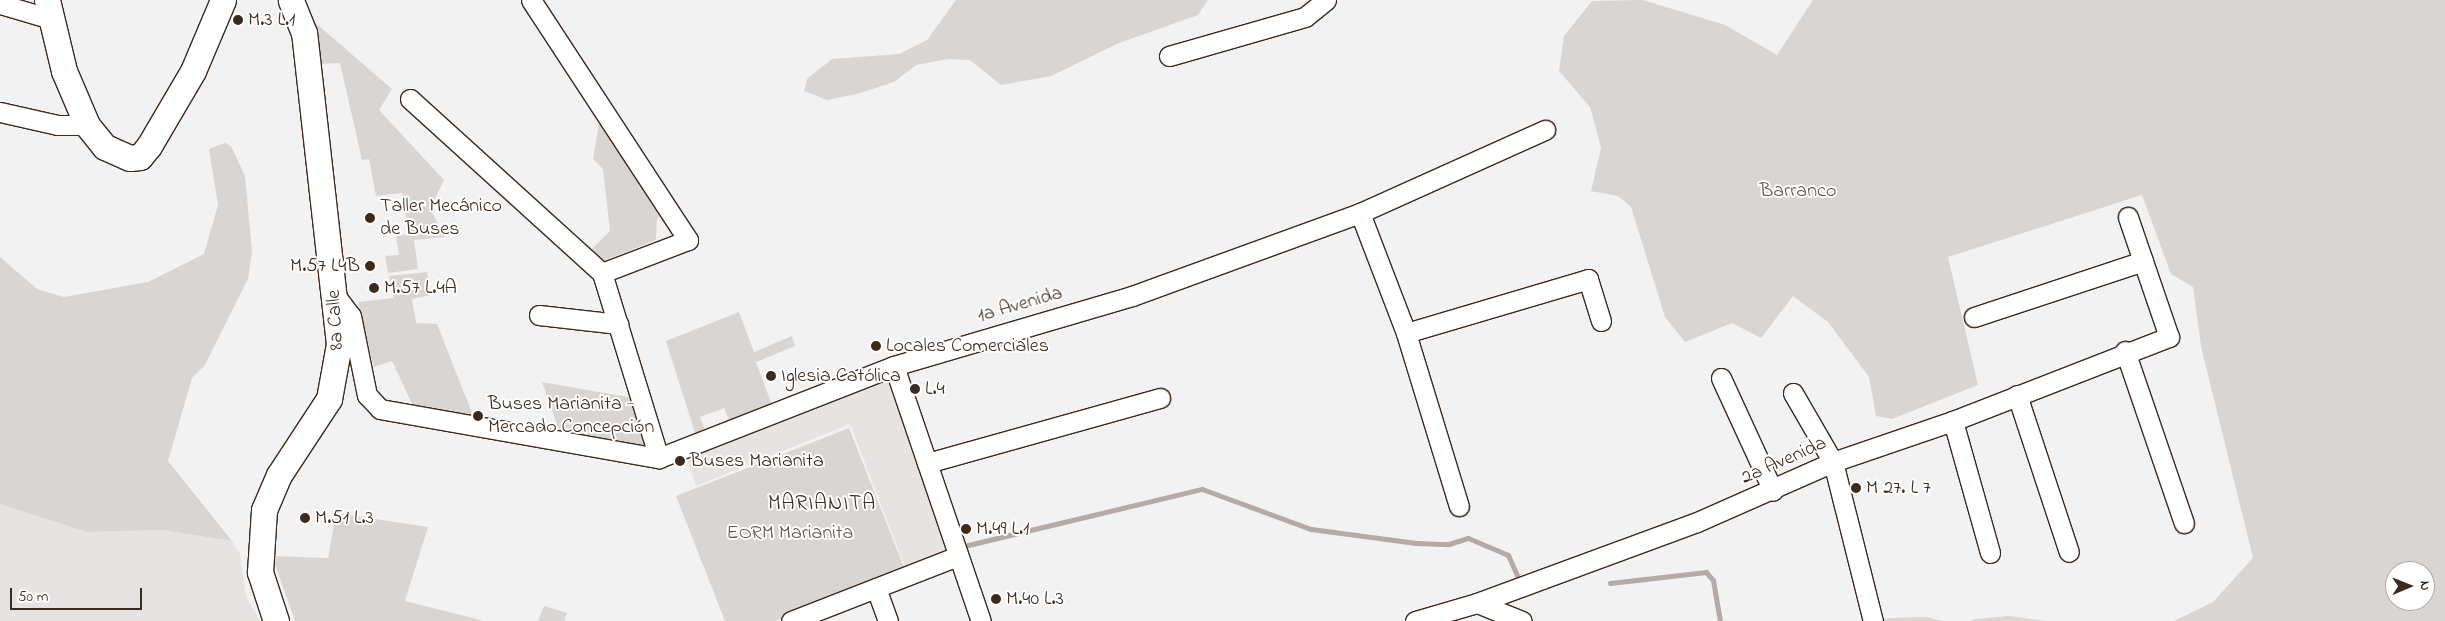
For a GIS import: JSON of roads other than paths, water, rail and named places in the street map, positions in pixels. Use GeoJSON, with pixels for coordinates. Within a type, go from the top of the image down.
{"type":"FeatureCollection","features":[{"type":"Feature","properties":{"kind":"main road"},"geometry":{"type":"LineString","coordinates":[[49,10],[64,71],[87,125],[98,140],[118,155],[142,155],[190,76],[223,0]]}},
{"type":"Feature","properties":{"kind":"main road","name":"8a Calle"},"geometry":{"type":"LineString","coordinates":[[276,621],[261,582],[259,534],[278,475],[333,387],[339,344],[335,295],[304,33],[291,0]]}},
{"type":"Feature","properties":{"kind":"street"},"geometry":{"type":"LineString","coordinates":[[531,0],[688,240],[602,273]]}},
{"type":"Feature","properties":{"kind":"street"},"geometry":{"type":"LineString","coordinates":[[1169,56],[1305,16],[1326,0]]}},
{"type":"Feature","properties":{"kind":"street"},"geometry":{"type":"LineString","coordinates":[[0,4],[49,10]]}},
{"type":"Feature","properties":{"kind":"street"},"geometry":{"type":"LineString","coordinates":[[335,295],[350,316],[367,395],[380,409],[659,458],[602,273],[410,99]]}},
{"type":"Feature","properties":{"kind":"street"},"geometry":{"type":"LineString","coordinates":[[0,112],[57,125],[87,125]]}},
{"type":"Feature","properties":{"kind":"street","name":"1a Avenida"},"geometry":{"type":"LineString","coordinates":[[659,458],[894,366],[1132,296],[1360,213],[1545,130]]}},
{"type":"Feature","properties":{"kind":"street"},"geometry":{"type":"LineString","coordinates":[[1360,213],[1406,333],[1459,506]]}},
{"type":"Feature","properties":{"kind":"street"},"geometry":{"type":"LineString","coordinates":[[1974,317],[2143,261],[2128,217]]}},
{"type":"Feature","properties":{"kind":"street","name":"2a Avenida"},"geometry":{"type":"LineString","coordinates":[[1415,621],[1477,603],[1773,491],[1833,462],[1953,421],[2125,351],[2168,336],[2143,261]]}},
{"type":"Feature","properties":{"kind":"street"},"geometry":{"type":"LineString","coordinates":[[1406,333],[1588,279],[1601,320]]}},
{"type":"Feature","properties":{"kind":"street"},"geometry":{"type":"LineString","coordinates":[[539,315],[618,324]]}},
{"type":"Feature","properties":{"kind":"street"},"geometry":{"type":"LineString","coordinates":[[2125,351],[2184,523]]}},
{"type":"Feature","properties":{"kind":"street"},"geometry":{"type":"LineString","coordinates":[[894,366],[981,621]]}},
{"type":"Feature","properties":{"kind":"street"},"geometry":{"type":"LineString","coordinates":[[1721,378],[1773,491]]}},
{"type":"Feature","properties":{"kind":"street"},"geometry":{"type":"LineString","coordinates":[[1794,392],[1833,462],[1873,621]]}},
{"type":"Feature","properties":{"kind":"street"},"geometry":{"type":"LineString","coordinates":[[2017,395],[2069,552]]}},
{"type":"Feature","properties":{"kind":"street"},"geometry":{"type":"LineString","coordinates":[[926,463],[1160,398]]}},
{"type":"Feature","properties":{"kind":"street"},"geometry":{"type":"LineString","coordinates":[[1953,421],[1990,553]]}},
{"type":"Feature","properties":{"kind":"street"},"geometry":{"type":"LineString","coordinates":[[791,621],[827,614],[955,548]]}},
{"type":"Feature","properties":{"kind":"street"},"geometry":{"type":"LineString","coordinates":[[876,588],[888,621]]}},
{"type":"Feature","properties":{"kind":"street"},"geometry":{"type":"LineString","coordinates":[[1477,603],[1522,621]]}},
{"type":"Feature","properties":{"kind":"waterway"},"geometry":{"type":"LineString","coordinates":[[960,547],[1202,489],[1311,529],[1416,543],[1449,544],[1468,538],[1508,555],[1521,584]]}},
{"type":"Feature","properties":{"kind":"waterway"},"geometry":{"type":"LineString","coordinates":[[1610,583],[1706,572],[1713,580],[1720,621]]}},
{"type":"Feature","properties":{"kind":"place","name":"M.3 L.1"},"geometry":{"type":"Point","coordinates":[238,20]}},
{"type":"Feature","properties":{"kind":"place","name":"Taller Mecánico de Buses"},"geometry":{"type":"Point","coordinates":[370,218]}},
{"type":"Feature","properties":{"kind":"place","name":"M.57 L4B"},"geometry":{"type":"Point","coordinates":[370,266]}},
{"type":"Feature","properties":{"kind":"place","name":"M.57 L.4A"},"geometry":{"type":"Point","coordinates":[374,288]}},
{"type":"Feature","properties":{"kind":"place","name":"Locales Comerciales"},"geometry":{"type":"Point","coordinates":[876,346]}},
{"type":"Feature","properties":{"kind":"place","name":"Iglesia Católica"},"geometry":{"type":"Point","coordinates":[771,376]}},
{"type":"Feature","properties":{"kind":"place","name":"L.4"},"geometry":{"type":"Point","coordinates":[915,389]}},
{"type":"Feature","properties":{"kind":"place","name":"Buses Marianita - Mercado Concepción"},"geometry":{"type":"Point","coordinates":[478,416]}},
{"type":"Feature","properties":{"kind":"place","name":"Buses Marianita"},"geometry":{"type":"Point","coordinates":[680,461]}},
{"type":"Feature","properties":{"kind":"place","name":"M 27. L 7"},"geometry":{"type":"Point","coordinates":[1856,488]}},
{"type":"Feature","properties":{"kind":"place","name":"M.51 L.3"},"geometry":{"type":"Point","coordinates":[305,518]}},
{"type":"Feature","properties":{"kind":"place","name":"M.49 L.1"},"geometry":{"type":"Point","coordinates":[966,529]}},
{"type":"Feature","properties":{"kind":"place","name":"M.40 L.3"},"geometry":{"type":"Point","coordinates":[996,599]}},
{"type":"Feature","properties":{"kind":"district","name":"MARIANITA"},"geometry":{"type":"Point","coordinates":[822,504]}},
{"type":"Feature","properties":{"kind":"park label","name":"Barranco"},"geometry":{"type":"Point","coordinates":[1798,191]}},
{"type":"Feature","properties":{"kind":"park label","name":"EORM Marianita"},"geometry":{"type":"Point","coordinates":[790,533]}}]}
